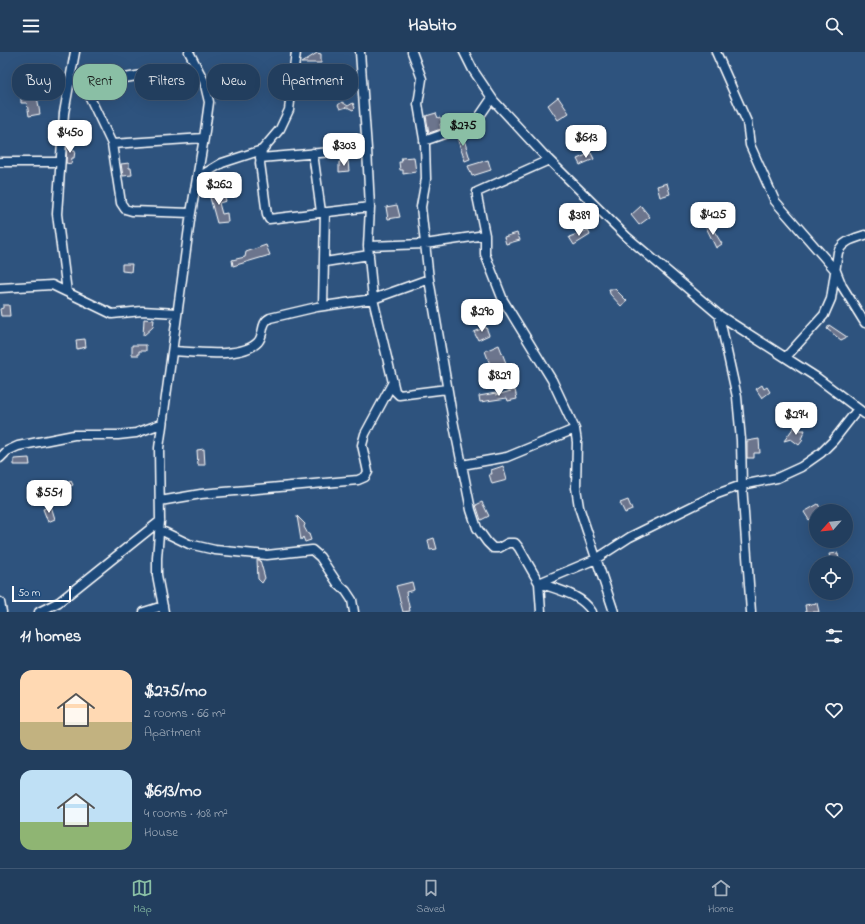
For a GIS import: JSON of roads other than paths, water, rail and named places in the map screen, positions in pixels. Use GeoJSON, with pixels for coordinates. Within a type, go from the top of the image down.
{"type":"FeatureCollection","features":[{"type":"Feature","properties":{"kind":"street"},"geometry":{"type":"LineString","coordinates":[[67,292],[56,214],[64,113],[75,52]]}},
{"type":"Feature","properties":{"kind":"street"},"geometry":{"type":"LineString","coordinates":[[189,52],[195,64]]}},
{"type":"Feature","properties":{"kind":"street"},"geometry":{"type":"LineString","coordinates":[[296,52],[289,110],[286,119],[261,154],[268,218],[270,219],[370,207]]}},
{"type":"Feature","properties":{"kind":"street"},"geometry":{"type":"LineString","coordinates":[[360,52],[370,207],[368,246],[373,299],[395,391],[399,395],[447,389]]}},
{"type":"Feature","properties":{"kind":"street"},"geometry":{"type":"LineString","coordinates":[[412,52],[422,79],[418,104],[424,141],[426,179],[421,207],[429,279],[447,389],[471,510],[477,528],[493,548],[499,548],[508,543],[515,543],[539,583],[541,612]]}},
{"type":"Feature","properties":{"kind":"street"},"geometry":{"type":"LineString","coordinates":[[464,52],[473,70],[492,98],[549,160],[627,237],[719,315],[816,376],[862,411],[834,441],[801,467],[777,478],[742,484],[717,494],[630,537],[596,559],[539,583]]}},
{"type":"Feature","properties":{"kind":"street"},"geometry":{"type":"LineString","coordinates":[[716,52],[747,122],[750,145],[775,201],[836,271],[842,286],[865,323]]}},
{"type":"Feature","properties":{"kind":"street"},"geometry":{"type":"LineString","coordinates":[[144,612],[163,609],[157,575],[160,530],[158,467],[161,424],[173,351],[176,313],[209,102],[207,92],[199,72]]}},
{"type":"Feature","properties":{"kind":"street"},"geometry":{"type":"LineString","coordinates":[[424,141],[472,124],[477,120],[492,98]]}},
{"type":"Feature","properties":{"kind":"street"},"geometry":{"type":"LineString","coordinates":[[91,100],[112,144],[121,203],[123,207],[132,211],[191,212]]}},
{"type":"Feature","properties":{"kind":"street"},"geometry":{"type":"LineString","coordinates":[[112,144],[204,138]]}},
{"type":"Feature","properties":{"kind":"street"},"geometry":{"type":"LineString","coordinates":[[197,178],[222,163],[261,154],[314,153],[367,149]]}},
{"type":"Feature","properties":{"kind":"street"},"geometry":{"type":"LineString","coordinates":[[314,153],[323,212],[325,262],[322,306]]}},
{"type":"Feature","properties":{"kind":"street"},"geometry":{"type":"LineString","coordinates":[[549,160],[477,192],[485,235],[485,254],[503,300],[552,380],[575,429],[577,442],[576,488],[579,507],[614,612]]}},
{"type":"Feature","properties":{"kind":"street"},"geometry":{"type":"LineString","coordinates":[[0,162],[60,162]]}},
{"type":"Feature","properties":{"kind":"street"},"geometry":{"type":"LineString","coordinates":[[368,246],[426,244],[485,235]]}},
{"type":"Feature","properties":{"kind":"street"},"geometry":{"type":"LineString","coordinates":[[786,357],[824,315],[831,299],[840,246],[846,241],[865,235]]}},
{"type":"Feature","properties":{"kind":"street"},"geometry":{"type":"LineString","coordinates":[[325,262],[369,255]]}},
{"type":"Feature","properties":{"kind":"street"},"geometry":{"type":"LineString","coordinates":[[173,351],[223,354],[253,346],[260,339],[263,325],[267,319],[322,306],[373,299],[429,279]]}},
{"type":"Feature","properties":{"kind":"street"},"geometry":{"type":"LineString","coordinates":[[0,288],[52,285],[112,314],[142,311],[176,313]]}},
{"type":"Feature","properties":{"kind":"street"},"geometry":{"type":"LineString","coordinates":[[719,315],[736,397],[741,440],[742,484],[751,612]]}},
{"type":"Feature","properties":{"kind":"street"},"geometry":{"type":"LineString","coordinates":[[160,501],[201,494],[358,480],[365,476],[368,472],[362,445],[365,434],[393,382]]}},
{"type":"Feature","properties":{"kind":"street"},"geometry":{"type":"LineString","coordinates":[[0,458],[7,451],[18,446],[74,435],[118,435],[136,433],[161,424]]}},
{"type":"Feature","properties":{"kind":"street"},"geometry":{"type":"LineString","coordinates":[[462,465],[507,457],[575,429]]}},
{"type":"Feature","properties":{"kind":"street"},"geometry":{"type":"LineString","coordinates":[[39,612],[59,602],[160,521]]}},
{"type":"Feature","properties":{"kind":"street"},"geometry":{"type":"LineString","coordinates":[[160,530],[189,544],[215,550],[267,555],[312,550],[320,558],[338,584],[346,591],[352,600],[354,612]]}},
{"type":"Feature","properties":{"kind":"street"},"geometry":{"type":"LineString","coordinates":[[539,583],[579,598],[593,611]]}},
{"type":"Feature","properties":{"kind":"street"},"geometry":{"type":"LineString","coordinates":[[0,602],[2,612]]}}]}
